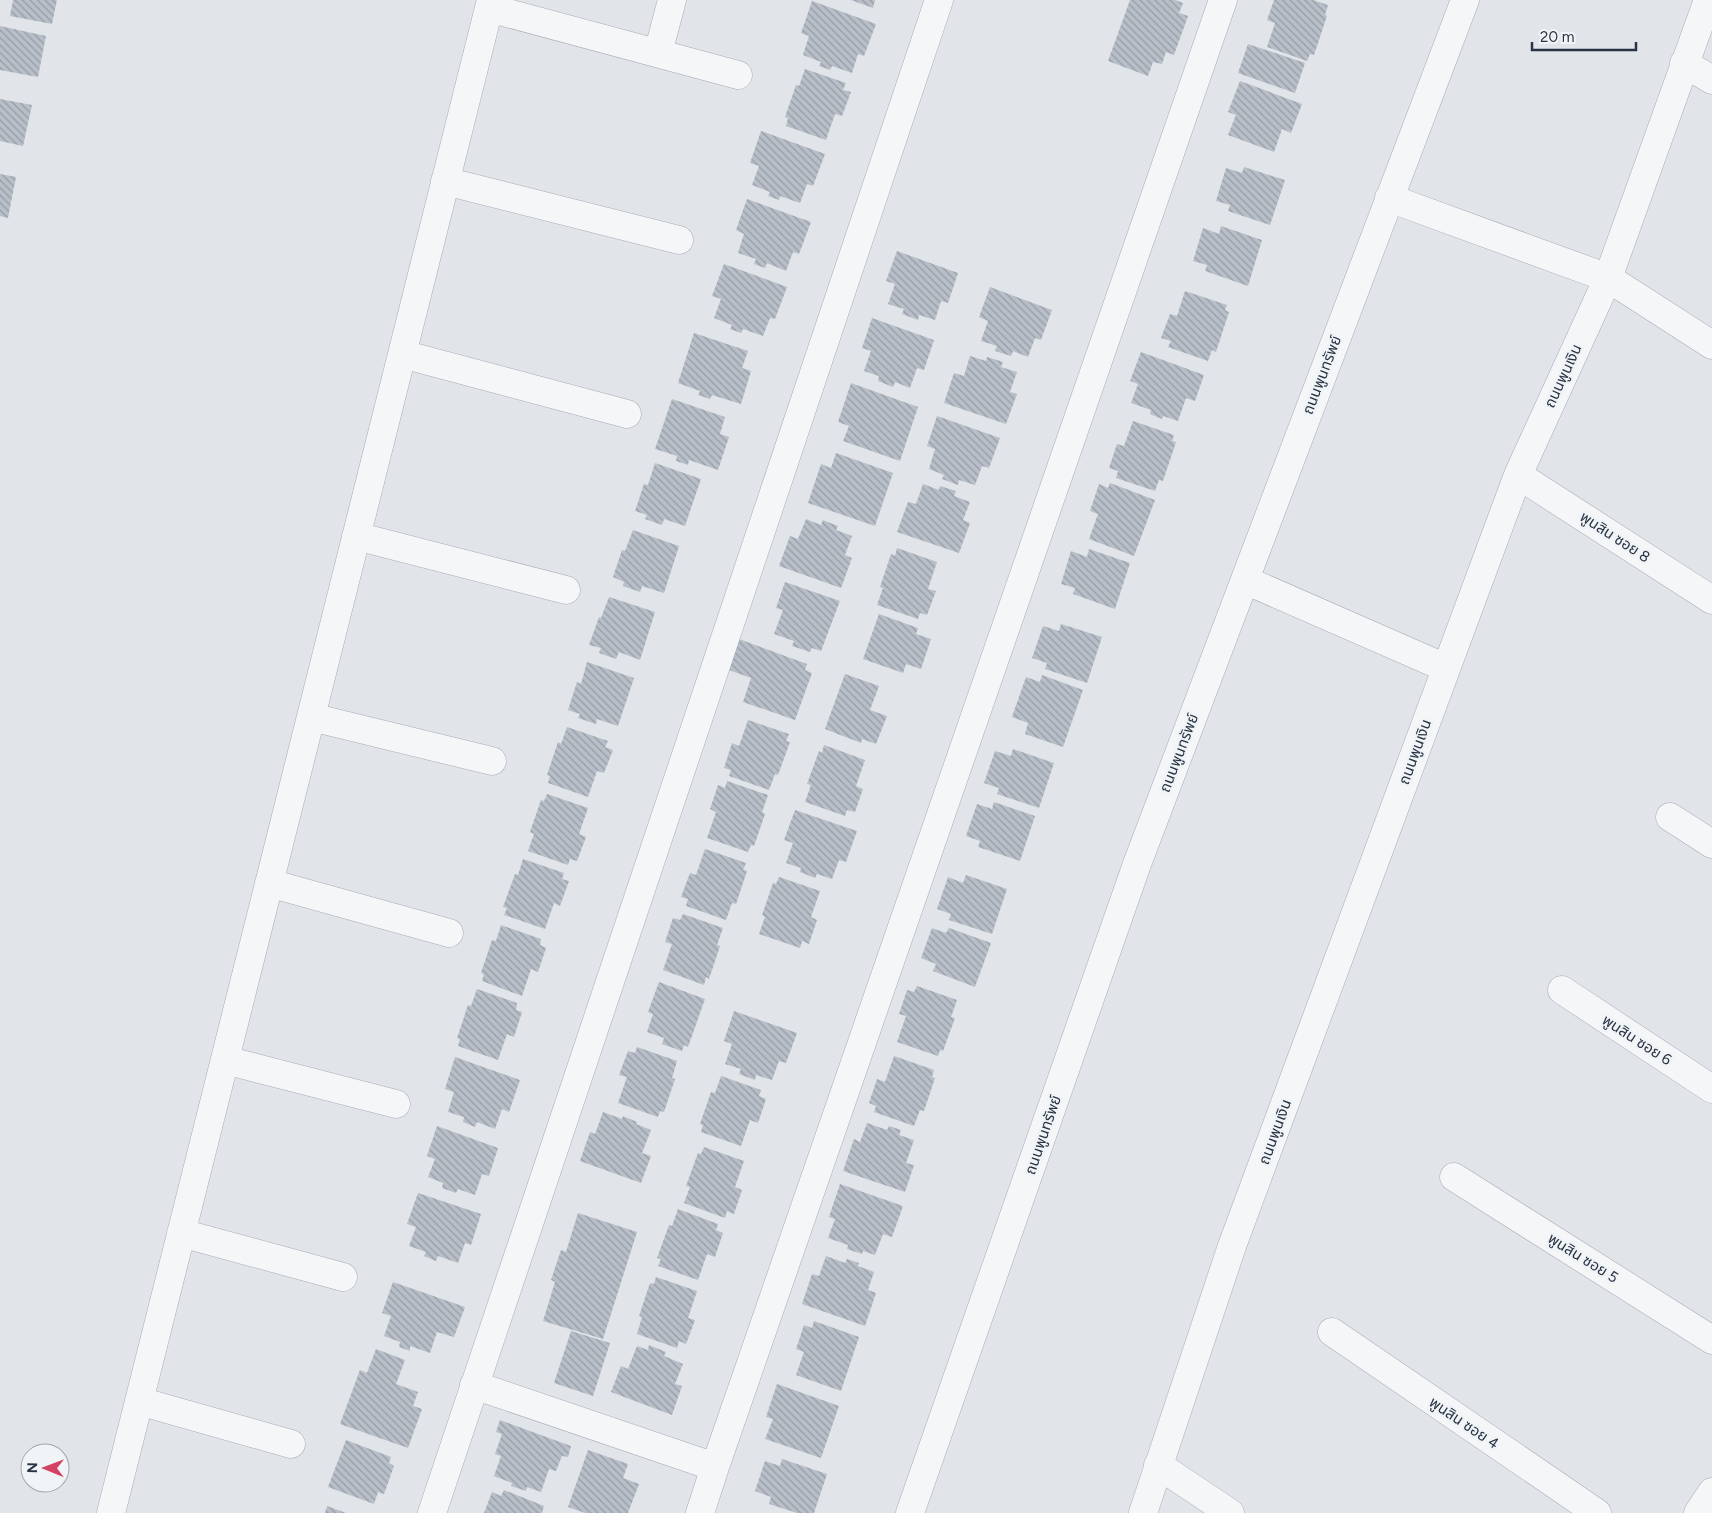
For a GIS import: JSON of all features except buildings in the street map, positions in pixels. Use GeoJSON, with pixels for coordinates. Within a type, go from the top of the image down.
{"type":"FeatureCollection","features":[{"type":"Feature","properties":{"kind":"street"},"geometry":{"type":"LineString","coordinates":[[658,54],[672,0]]}},
{"type":"Feature","properties":{"kind":"street"},"geometry":{"type":"LineString","coordinates":[[432,1513],[939,0]]}},
{"type":"Feature","properties":{"kind":"street"},"geometry":{"type":"LineString","coordinates":[[700,1513],[1223,0]]}},
{"type":"Feature","properties":{"kind":"street","name":"ถนนพูนทรัพย์"},"geometry":{"type":"LineString","coordinates":[[910,1513],[1137,864],[1465,0]]}},
{"type":"Feature","properties":{"kind":"street","name":"ถนนพูนเงิน"},"geometry":{"type":"LineString","coordinates":[[1143,1513],[1236,1237],[1518,475],[1608,278],[1708,0]]}},
{"type":"Feature","properties":{"kind":"street"},"geometry":{"type":"LineString","coordinates":[[111,1513],[490,4],[658,54],[738,75]]}},
{"type":"Feature","properties":{"kind":"street"},"geometry":{"type":"LineString","coordinates":[[1684,63],[1712,80]]}},
{"type":"Feature","properties":{"kind":"street"},"geometry":{"type":"LineString","coordinates":[[446,181],[680,240]]}},
{"type":"Feature","properties":{"kind":"street"},"geometry":{"type":"LineString","coordinates":[[1389,198],[1608,278],[1712,345]]}},
{"type":"Feature","properties":{"kind":"street"},"geometry":{"type":"LineString","coordinates":[[402,354],[627,414]]}},
{"type":"Feature","properties":{"kind":"street","name":"พูนสิน ซอย 8"},"geometry":{"type":"LineString","coordinates":[[1518,475],[1712,600]]}},
{"type":"Feature","properties":{"kind":"street"},"geometry":{"type":"LineString","coordinates":[[356,536],[566,590]]}},
{"type":"Feature","properties":{"kind":"street"},"geometry":{"type":"LineString","coordinates":[[1245,580],[1446,668]]}},
{"type":"Feature","properties":{"kind":"street"},"geometry":{"type":"LineString","coordinates":[[311,717],[492,761]]}},
{"type":"Feature","properties":{"kind":"street"},"geometry":{"type":"LineString","coordinates":[[1670,817],[1712,844]]}},
{"type":"Feature","properties":{"kind":"street"},"geometry":{"type":"LineString","coordinates":[[269,883],[449,933]]}},
{"type":"Feature","properties":{"kind":"street","name":"พูนสิน ซอย 6"},"geometry":{"type":"LineString","coordinates":[[1562,990],[1712,1090]]}},
{"type":"Feature","properties":{"kind":"street"},"geometry":{"type":"LineString","coordinates":[[225,1060],[396,1104]]}},
{"type":"Feature","properties":{"kind":"street","name":"พูนสิน ซอย 5"},"geometry":{"type":"LineString","coordinates":[[1454,1177],[1712,1340]]}},
{"type":"Feature","properties":{"kind":"street"},"geometry":{"type":"LineString","coordinates":[[181,1233],[343,1277]]}},
{"type":"Feature","properties":{"kind":"street","name":"พูนสิน ซอย 4"},"geometry":{"type":"LineString","coordinates":[[1332,1332],[1597,1513]]}},
{"type":"Feature","properties":{"kind":"street"},"geometry":{"type":"LineString","coordinates":[[474,1385],[715,1467]]}},
{"type":"Feature","properties":{"kind":"street"},"geometry":{"type":"LineString","coordinates":[[140,1401],[291,1444]]}},
{"type":"Feature","properties":{"kind":"street"},"geometry":{"type":"LineString","coordinates":[[1158,1465],[1230,1513]]}},
{"type":"Feature","properties":{"kind":"street"},"geometry":{"type":"LineString","coordinates":[[1698,1513],[1712,1492]]}}]}
